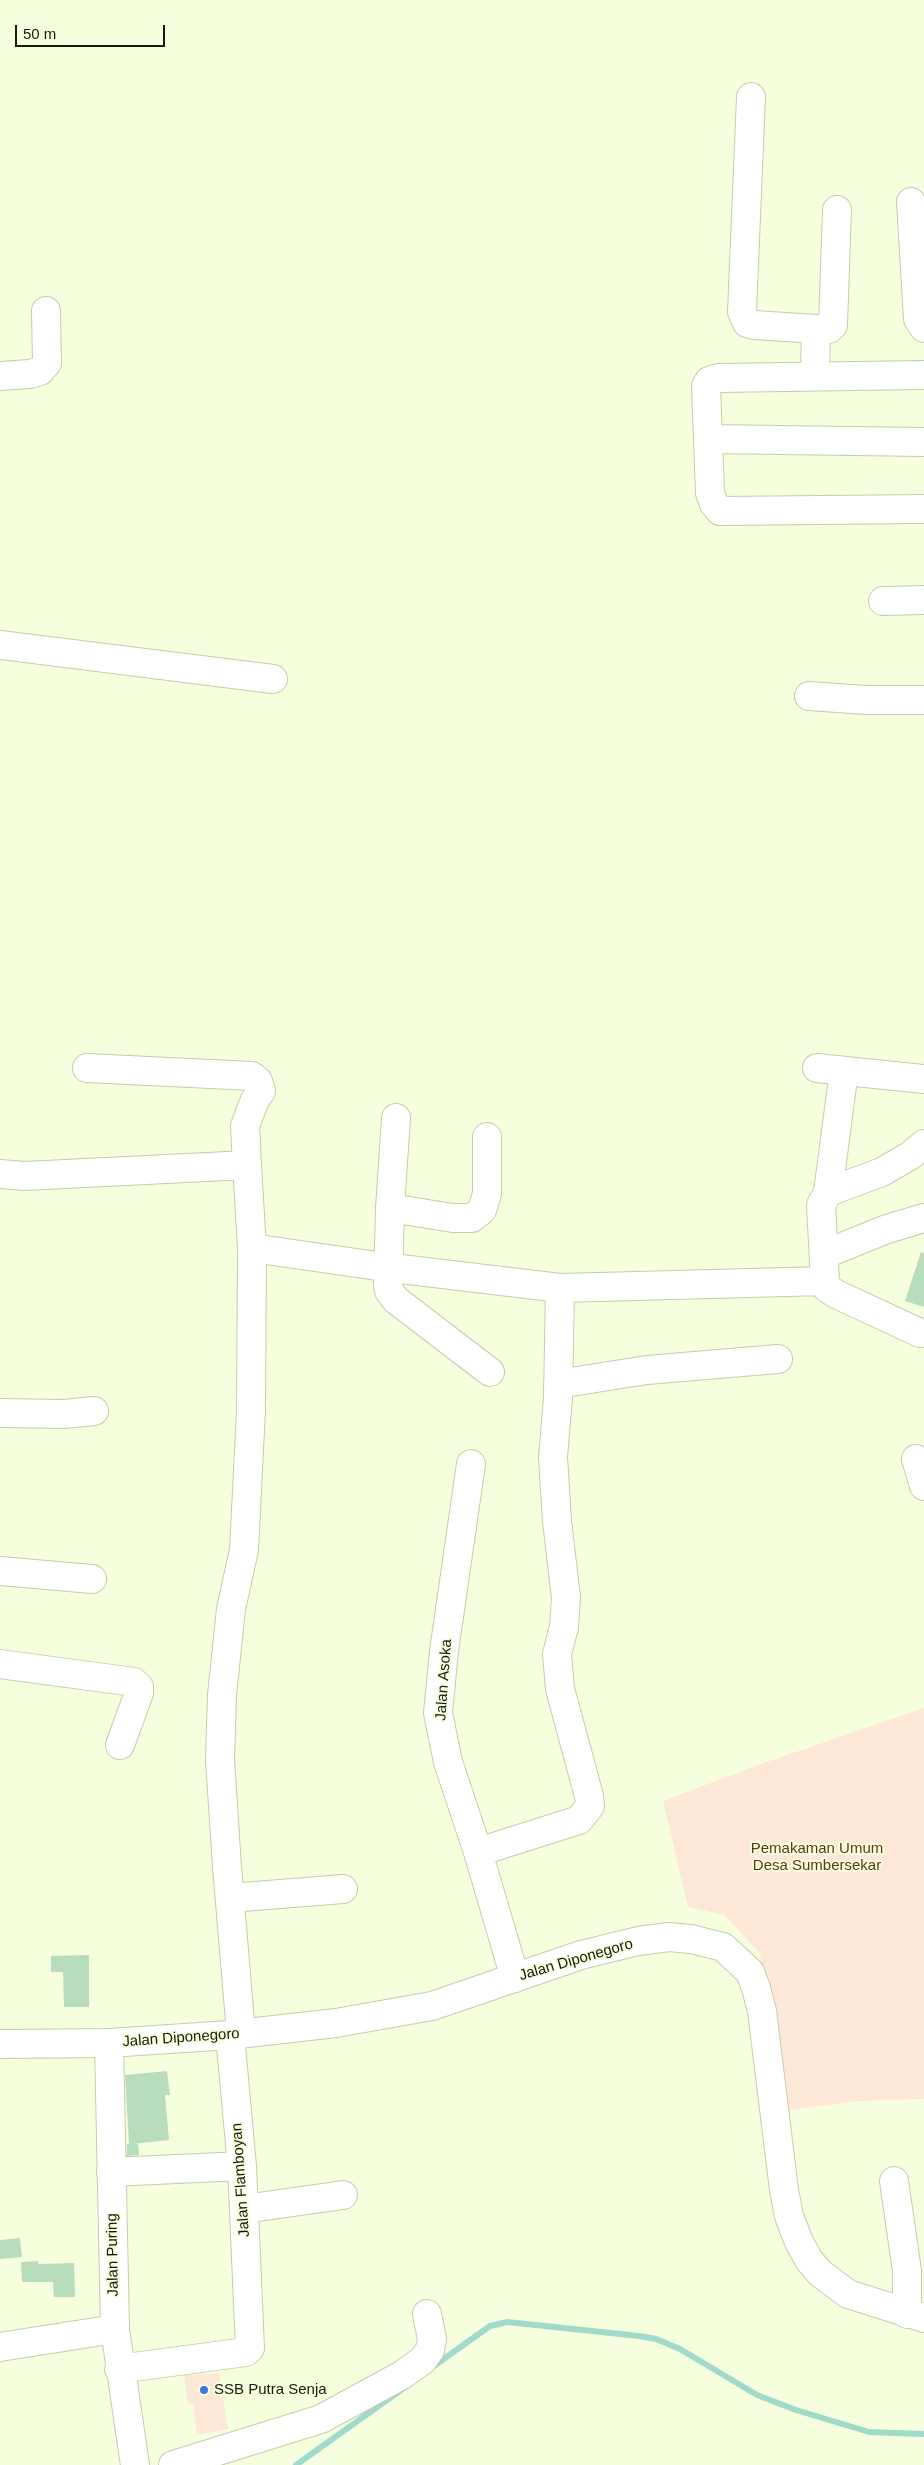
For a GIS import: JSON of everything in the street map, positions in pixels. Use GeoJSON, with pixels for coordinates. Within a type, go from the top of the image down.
{"type":"FeatureCollection","features":[{"type":"Feature","properties":{"kind":"street"},"geometry":{"type":"LineString","coordinates":[[751,97],[742,312],[747,323],[829,329],[833,325],[836,210]]}},
{"type":"Feature","properties":{"kind":"street"},"geometry":{"type":"LineString","coordinates":[[911,202],[918,319],[924,328]]}},
{"type":"Feature","properties":{"kind":"street"},"geometry":{"type":"LineString","coordinates":[[0,376],[30,374],[40,371],[47,363],[46,311]]}},
{"type":"Feature","properties":{"kind":"street"},"geometry":{"type":"LineString","coordinates":[[815,375],[816,328]]}},
{"type":"Feature","properties":{"kind":"street"},"geometry":{"type":"LineString","coordinates":[[924,375],[815,375],[718,378],[709,381],[706,386],[710,496],[715,507],[720,510],[924,509]]}},
{"type":"Feature","properties":{"kind":"street"},"geometry":{"type":"LineString","coordinates":[[708,440],[924,442]]}},
{"type":"Feature","properties":{"kind":"street"},"geometry":{"type":"LineString","coordinates":[[883,601],[924,600]]}},
{"type":"Feature","properties":{"kind":"street"},"geometry":{"type":"LineString","coordinates":[[0,645],[273,679]]}},
{"type":"Feature","properties":{"kind":"street"},"geometry":{"type":"LineString","coordinates":[[809,696],[866,700],[924,700]]}},
{"type":"Feature","properties":{"kind":"street","name":"Jalan Flamboyan"},"geometry":{"type":"LineString","coordinates":[[86,1068],[252,1076],[258,1081],[261,1092],[254,1102],[245,1126],[252,1248],[251,1410],[244,1550],[231,1609],[222,1705],[220,1760],[230,1898],[251,2343],[246,2352],[119,2369]]}},
{"type":"Feature","properties":{"kind":"street"},"geometry":{"type":"LineString","coordinates":[[817,1068],[924,1079]]}},
{"type":"Feature","properties":{"kind":"street"},"geometry":{"type":"LineString","coordinates":[[844,1071],[828,1192],[822,1205],[820,1218],[827,1288],[920,1333]]}},
{"type":"Feature","properties":{"kind":"street"},"geometry":{"type":"LineString","coordinates":[[396,1118],[390,1208],[390,1267],[388,1285],[396,1300],[490,1372]]}},
{"type":"Feature","properties":{"kind":"street"},"geometry":{"type":"LineString","coordinates":[[390,1208],[453,1218],[472,1218],[482,1210],[487,1194],[486,1138]]}},
{"type":"Feature","properties":{"kind":"street"},"geometry":{"type":"LineString","coordinates":[[828,1192],[882,1172],[911,1155],[924,1144]]}},
{"type":"Feature","properties":{"kind":"street"},"geometry":{"type":"LineString","coordinates":[[0,1174],[25,1176],[247,1165]]}},
{"type":"Feature","properties":{"kind":"street"},"geometry":{"type":"LineString","coordinates":[[825,1254],[887,1229],[924,1218]]}},
{"type":"Feature","properties":{"kind":"street"},"geometry":{"type":"LineString","coordinates":[[252,1248],[560,1288],[825,1281]]}},
{"type":"Feature","properties":{"kind":"street"},"geometry":{"type":"LineString","coordinates":[[478,1852],[579,1820],[590,1806],[560,1689],[558,1663],[566,1598],[557,1521],[553,1457],[558,1384],[560,1288]]}},
{"type":"Feature","properties":{"kind":"street"},"geometry":{"type":"LineString","coordinates":[[558,1384],[647,1370],[778,1359]]}},
{"type":"Feature","properties":{"kind":"street"},"geometry":{"type":"LineString","coordinates":[[0,1413],[64,1414],[94,1411]]}},
{"type":"Feature","properties":{"kind":"street"},"geometry":{"type":"LineString","coordinates":[[916,1459],[924,1486]]}},
{"type":"Feature","properties":{"kind":"street","name":"Jalan Asoka"},"geometry":{"type":"LineString","coordinates":[[471,1464],[444,1651],[438,1713],[448,1762],[478,1852],[514,1978]]}},
{"type":"Feature","properties":{"kind":"street"},"geometry":{"type":"LineString","coordinates":[[0,1571],[92,1579]]}},
{"type":"Feature","properties":{"kind":"street"},"geometry":{"type":"LineString","coordinates":[[0,1664],[134,1682],[138,1687],[139,1693],[120,1745]]}},
{"type":"Feature","properties":{"kind":"street"},"geometry":{"type":"LineString","coordinates":[[230,1898],[343,1888]]}},
{"type":"Feature","properties":{"kind":"street","name":"Jalan Diponegoro"},"geometry":{"type":"LineString","coordinates":[[0,2044],[109,2043],[236,2034],[336,2023],[432,2006],[581,1955],[638,1941],[669,1937],[697,1940],[723,1947],[750,1972],[760,2003],[784,2190],[789,2216],[799,2242],[809,2260],[820,2273],[848,2294],[915,2316]]}},
{"type":"Feature","properties":{"kind":"street","name":"Jalan Puring"},"geometry":{"type":"LineString","coordinates":[[109,2043],[115,2330],[119,2369],[135,2465]]}},
{"type":"Feature","properties":{"kind":"street"},"geometry":{"type":"LineString","coordinates":[[111,2172],[242,2166]]}},
{"type":"Feature","properties":{"kind":"street"},"geometry":{"type":"LineString","coordinates":[[894,2182],[915,2316]]}},
{"type":"Feature","properties":{"kind":"street"},"geometry":{"type":"LineString","coordinates":[[244,2209],[343,2195]]}},
{"type":"Feature","properties":{"kind":"street"},"geometry":{"type":"LineString","coordinates":[[173,2465],[321,2419],[402,2375],[423,2360],[430,2350],[432,2339],[427,2314]]}},
{"type":"Feature","properties":{"kind":"street"},"geometry":{"type":"LineString","coordinates":[[0,2348],[115,2330]]}},
{"type":"Feature","properties":{"kind":"green space","name":"Pemakaman Umum Desa Sumbersekar"},"geometry":{"type":"Polygon","coordinates":[[[924,1708],[924,2099],[856,2101],[784,2111],[760,1953],[724,1915],[688,1907],[663,1801],[758,1765],[924,1708]]]}},
{"type":"Feature","properties":{"kind":"green space","name":"SSB Putra Senja"},"geometry":{"type":"Polygon","coordinates":[[[219,2373],[228,2429],[197,2435],[193,2404],[188,2404],[184,2375],[219,2373]]]}},
{"type":"Feature","properties":{"kind":"building"},"geometry":{"type":"Polygon","coordinates":[[[921,1252],[924,1253],[924,1307],[905,1301],[921,1252]]]}},
{"type":"Feature","properties":{"kind":"building"},"geometry":{"type":"Polygon","coordinates":[[[89,1955],[89,2007],[64,2007],[63,1972],[51,1972],[51,1956],[89,1955]]]}},
{"type":"Feature","properties":{"kind":"building"},"geometry":{"type":"Polygon","coordinates":[[[167,2071],[170,2095],[165,2095],[169,2140],[138,2143],[139,2155],[127,2156],[127,2144],[129,2144],[125,2075],[167,2071]]]}},
{"type":"Feature","properties":{"kind":"building"},"geometry":{"type":"Polygon","coordinates":[[[20,2238],[22,2257],[0,2259],[0,2240],[20,2238]]]}},
{"type":"Feature","properties":{"kind":"building"},"geometry":{"type":"Polygon","coordinates":[[[38,2261],[38,2264],[74,2263],[75,2297],[54,2297],[53,2282],[22,2282],[21,2262],[38,2261]]]}},
{"type":"Feature","properties":{"kind":"waterway"},"geometry":{"type":"LineString","coordinates":[[431,2368],[490,2326],[507,2322],[639,2336],[656,2339],[680,2349],[757,2395],[796,2410],[869,2432],[924,2434]]}},
{"type":"Feature","properties":{"kind":"waterway"},"geometry":{"type":"LineString","coordinates":[[296,2465],[401,2390]]}},
{"type":"Feature","properties":{"kind":"place","name":"SSB Putra Senja"},"geometry":{"type":"Point","coordinates":[204,2390]}}]}
